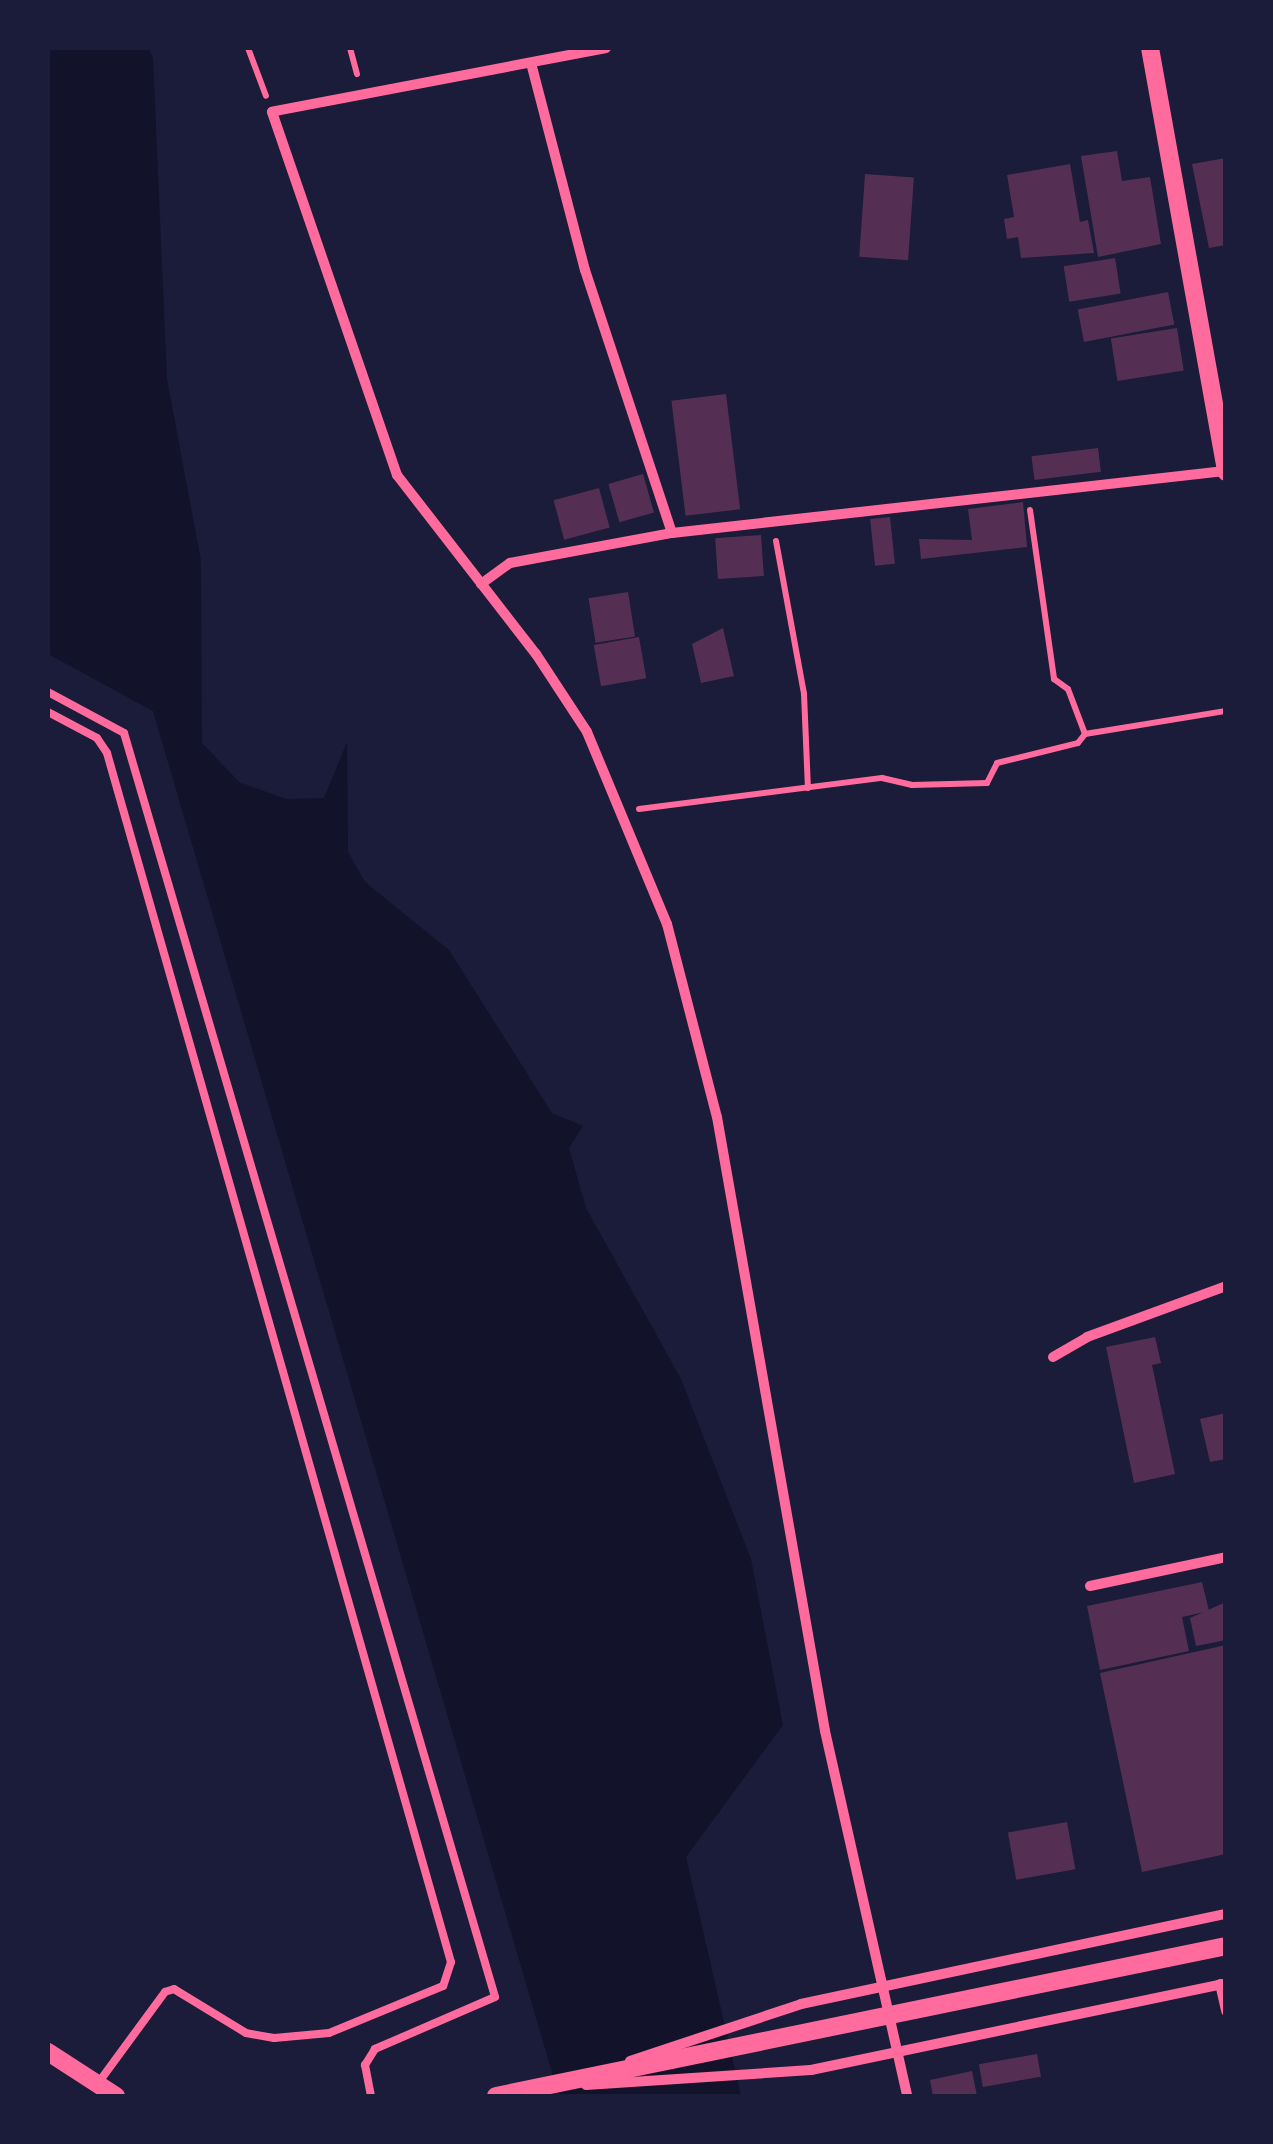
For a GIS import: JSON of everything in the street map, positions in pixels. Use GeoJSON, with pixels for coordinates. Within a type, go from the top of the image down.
{"type":"FeatureCollection","features":[{"type":"Feature","properties":{"kind":"street"},"geometry":{"type":"LineString","coordinates":[[606,48],[272,112],[397,475],[587,732],[667,924],[717,1117],[825,1731],[907,2096]]}},
{"type":"Feature","properties":{"kind":"street"},"geometry":{"type":"LineString","coordinates":[[480,584],[510,563],[672,534],[1225,471],[1150,48]]}},
{"type":"Feature","properties":{"kind":"street"},"geometry":{"type":"LineString","coordinates":[[531,63],[585,270],[672,534]]}},
{"type":"Feature","properties":{"kind":"street"},"geometry":{"type":"LineString","coordinates":[[1053,1357],[1087,1337],[1226,1286]]}},
{"type":"Feature","properties":{"kind":"street"},"geometry":{"type":"LineString","coordinates":[[1090,1586],[1226,1556]]}},
{"type":"Feature","properties":{"kind":"street"},"geometry":{"type":"LineString","coordinates":[[551,2087],[801,2004],[1226,1914]]}},
{"type":"Feature","properties":{"kind":"street"},"geometry":{"type":"LineString","coordinates":[[496,2096],[1226,1946]]}},
{"type":"Feature","properties":{"kind":"street"},"geometry":{"type":"LineString","coordinates":[[551,2087],[811,2070],[1223,1984],[1226,2011]]}},
{"type":"Feature","properties":{"kind":"street"},"geometry":{"type":"LineString","coordinates":[[48,2052],[116,2096]]}},
{"type":"Feature","properties":{"kind":"lane"},"geometry":{"type":"LineString","coordinates":[[48,692],[124,733],[496,1997],[375,2049],[365,2065],[370,2096]]}},
{"type":"Feature","properties":{"kind":"lane"},"geometry":{"type":"LineString","coordinates":[[48,712],[92,734],[107,753],[451,1962],[442,1986],[329,2033],[274,2038],[246,2033],[174,1989],[165,1992],[96,2086]]}},
{"type":"Feature","properties":{"kind":"path"},"geometry":{"type":"LineString","coordinates":[[248,48],[272,112]]}},
{"type":"Feature","properties":{"kind":"path"},"geometry":{"type":"LineString","coordinates":[[1028,492],[1054,679],[1068,688],[1084,734]]}},
{"type":"Feature","properties":{"kind":"path"},"geometry":{"type":"LineString","coordinates":[[773,520],[804,694],[808,788]]}},
{"type":"Feature","properties":{"kind":"path"},"geometry":{"type":"LineString","coordinates":[[622,811],[882,778],[912,784],[987,783],[996,763],[1078,744],[1084,734],[1226,711]]}},
{"type":"Feature","properties":{"kind":"shaded area"},"geometry":{"type":"Polygon","coordinates":[[[48,48],[148,48],[153,58],[167,379],[201,561],[202,743],[239,782],[286,799],[324,798],[347,742],[348,852],[365,882],[449,950],[552,1113],[583,1126],[569,1148],[586,1208],[681,1379],[751,1559],[783,1725],[686,1857],[741,2096],[559,2096],[153,711],[48,654],[48,48]]]}},
{"type":"Feature","properties":{"kind":"building"},"geometry":{"type":"Polygon","coordinates":[[[1117,151],[1122,181],[1150,177],[1161,244],[1098,257],[1081,156],[1117,151]]]}},
{"type":"Feature","properties":{"kind":"building"},"geometry":{"type":"Polygon","coordinates":[[[1226,158],[1226,245],[1209,248],[1192,164],[1226,158]]]}},
{"type":"Feature","properties":{"kind":"building"},"geometry":{"type":"Polygon","coordinates":[[[1070,164],[1080,222],[1088,220],[1094,253],[1021,258],[1018,237],[1007,239],[1004,219],[1014,217],[1007,175],[1070,164]]]}},
{"type":"Feature","properties":{"kind":"building"},"geometry":{"type":"Polygon","coordinates":[[[865,174],[914,177],[908,260],[859,257],[865,174]]]}},
{"type":"Feature","properties":{"kind":"building"},"geometry":{"type":"Polygon","coordinates":[[[1115,258],[1121,294],[1069,302],[1064,266],[1115,258]]]}},
{"type":"Feature","properties":{"kind":"building"},"geometry":{"type":"Polygon","coordinates":[[[1168,292],[1174,324],[1084,342],[1078,310],[1168,292]]]}},
{"type":"Feature","properties":{"kind":"building"},"geometry":{"type":"Polygon","coordinates":[[[1177,328],[1184,370],[1118,381],[1111,338],[1177,328]]]}},
{"type":"Feature","properties":{"kind":"building"},"geometry":{"type":"Polygon","coordinates":[[[726,394],[740,509],[686,516],[671,401],[726,394]]]}},
{"type":"Feature","properties":{"kind":"building"},"geometry":{"type":"Polygon","coordinates":[[[1098,448],[1101,472],[1034,480],[1031,456],[1098,448]]]}},
{"type":"Feature","properties":{"kind":"building"},"geometry":{"type":"Polygon","coordinates":[[[643,474],[654,512],[619,522],[608,484],[643,474]]]}},
{"type":"Feature","properties":{"kind":"building"},"geometry":{"type":"Polygon","coordinates":[[[599,488],[610,528],[564,540],[554,500],[599,488]]]}},
{"type":"Feature","properties":{"kind":"building"},"geometry":{"type":"Polygon","coordinates":[[[1023,502],[1027,547],[921,559],[919,539],[972,540],[968,509],[1023,502]]]}},
{"type":"Feature","properties":{"kind":"building"},"geometry":{"type":"Polygon","coordinates":[[[890,517],[895,564],[875,566],[870,519],[890,517]]]}},
{"type":"Feature","properties":{"kind":"building"},"geometry":{"type":"Polygon","coordinates":[[[761,535],[764,576],[718,579],[715,538],[761,535]]]}},
{"type":"Feature","properties":{"kind":"building"},"geometry":{"type":"Polygon","coordinates":[[[628,592],[635,636],[596,643],[588,598],[628,592]]]}},
{"type":"Feature","properties":{"kind":"building"},"geometry":{"type":"Polygon","coordinates":[[[723,628],[734,676],[701,683],[692,644],[723,628]]]}},
{"type":"Feature","properties":{"kind":"building"},"geometry":{"type":"Polygon","coordinates":[[[639,637],[646,678],[601,686],[594,645],[639,637]]]}},
{"type":"Feature","properties":{"kind":"building"},"geometry":{"type":"Polygon","coordinates":[[[1155,1337],[1161,1363],[1152,1365],[1175,1474],[1134,1483],[1106,1347],[1155,1337]]]}},
{"type":"Feature","properties":{"kind":"building"},"geometry":{"type":"Polygon","coordinates":[[[1226,1413],[1226,1459],[1210,1462],[1200,1419],[1226,1413]]]}},
{"type":"Feature","properties":{"kind":"building"},"geometry":{"type":"Polygon","coordinates":[[[1202,1582],[1209,1611],[1182,1617],[1189,1651],[1100,1670],[1087,1606],[1202,1582]]]}},
{"type":"Feature","properties":{"kind":"building"},"geometry":{"type":"Polygon","coordinates":[[[1226,1602],[1226,1640],[1196,1646],[1190,1618],[1226,1602]]]}},
{"type":"Feature","properties":{"kind":"building"},"geometry":{"type":"Polygon","coordinates":[[[1226,1645],[1226,1854],[1142,1872],[1100,1673],[1226,1645]]]}},
{"type":"Feature","properties":{"kind":"building"},"geometry":{"type":"Polygon","coordinates":[[[1067,1822],[1075,1869],[1016,1880],[1008,1832],[1067,1822]]]}},
{"type":"Feature","properties":{"kind":"building"},"geometry":{"type":"Polygon","coordinates":[[[1037,2054],[1041,2077],[983,2087],[979,2064],[1037,2054]]]}},
{"type":"Feature","properties":{"kind":"building"},"geometry":{"type":"Polygon","coordinates":[[[972,2071],[977,2096],[933,2096],[930,2080],[972,2071]]]}}]}
